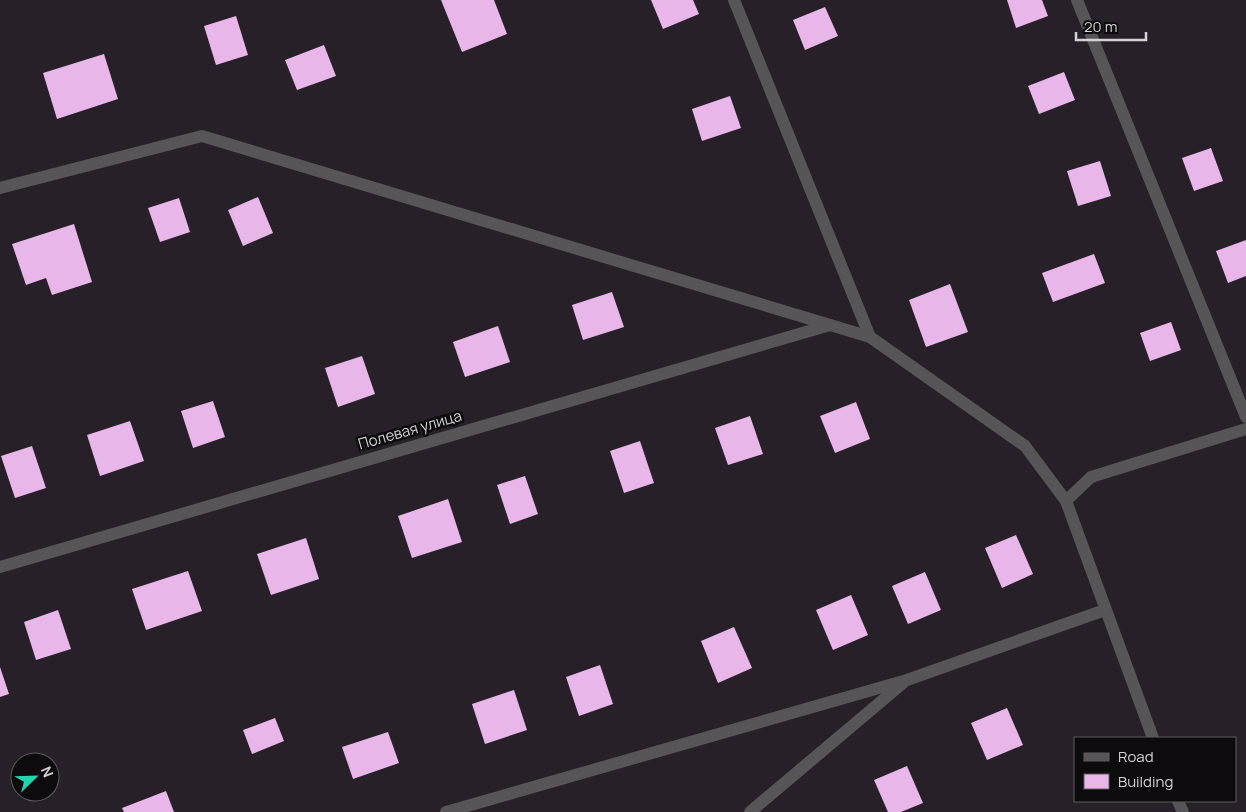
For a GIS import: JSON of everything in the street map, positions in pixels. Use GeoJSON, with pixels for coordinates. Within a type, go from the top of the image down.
{"type":"FeatureCollection","features":[{"type":"Feature","properties":{"kind":"street"},"geometry":{"type":"LineString","coordinates":[[734,0],[870,337]]}},
{"type":"Feature","properties":{"kind":"street"},"geometry":{"type":"LineString","coordinates":[[1077,0],[1246,417]]}},
{"type":"Feature","properties":{"kind":"street"},"geometry":{"type":"LineString","coordinates":[[0,188],[202,136],[870,337],[1025,446],[1066,501],[1153,737]]}},
{"type":"Feature","properties":{"kind":"street","name":"Полевая улица"},"geometry":{"type":"LineString","coordinates":[[0,567],[830,325]]}},
{"type":"Feature","properties":{"kind":"street"},"geometry":{"type":"LineString","coordinates":[[1066,501],[1091,477],[1246,429]]}},
{"type":"Feature","properties":{"kind":"street"},"geometry":{"type":"LineString","coordinates":[[446,812],[907,680],[1105,610]]}},
{"type":"Feature","properties":{"kind":"street"},"geometry":{"type":"LineString","coordinates":[[750,812],[907,680]]}},
{"type":"Feature","properties":{"kind":"building"},"geometry":{"type":"Polygon","coordinates":[[[441,0],[494,0],[507,34],[462,52],[441,0]]]}},
{"type":"Feature","properties":{"kind":"building"},"geometry":{"type":"Polygon","coordinates":[[[651,0],[693,0],[699,14],[663,29],[651,0]]]}},
{"type":"Feature","properties":{"kind":"building"},"geometry":{"type":"Polygon","coordinates":[[[1007,0],[1042,0],[1048,16],[1016,28],[1007,0]]]}},
{"type":"Feature","properties":{"kind":"building"},"geometry":{"type":"Polygon","coordinates":[[[825,7],[838,36],[805,50],[793,20],[825,7]]]}},
{"type":"Feature","properties":{"kind":"building"},"geometry":{"type":"Polygon","coordinates":[[[236,16],[248,55],[216,65],[204,26],[236,16]]]}},
{"type":"Feature","properties":{"kind":"building"},"geometry":{"type":"Polygon","coordinates":[[[324,45],[336,76],[297,90],[285,60],[324,45]]]}},
{"type":"Feature","properties":{"kind":"building"},"geometry":{"type":"Polygon","coordinates":[[[104,54],[118,99],[57,119],[43,73],[104,54]]]}},
{"type":"Feature","properties":{"kind":"building"},"geometry":{"type":"Polygon","coordinates":[[[1064,72],[1075,100],[1039,114],[1028,86],[1064,72]]]}},
{"type":"Feature","properties":{"kind":"building"},"geometry":{"type":"Polygon","coordinates":[[[730,96],[741,128],[702,141],[692,109],[730,96]]]}},
{"type":"Feature","properties":{"kind":"building"},"geometry":{"type":"Polygon","coordinates":[[[1211,148],[1223,181],[1194,191],[1182,158],[1211,148]]]}},
{"type":"Feature","properties":{"kind":"building"},"geometry":{"type":"Polygon","coordinates":[[[1100,161],[1111,196],[1078,206],[1067,171],[1100,161]]]}},
{"type":"Feature","properties":{"kind":"building"},"geometry":{"type":"Polygon","coordinates":[[[258,197],[273,233],[243,246],[228,210],[258,197]]]}},
{"type":"Feature","properties":{"kind":"building"},"geometry":{"type":"Polygon","coordinates":[[[179,198],[190,232],[160,242],[148,208],[179,198]]]}},
{"type":"Feature","properties":{"kind":"building"},"geometry":{"type":"Polygon","coordinates":[[[74,224],[92,282],[52,295],[46,278],[26,285],[12,244],[74,224]]]}},
{"type":"Feature","properties":{"kind":"building"},"geometry":{"type":"Polygon","coordinates":[[[1246,240],[1246,276],[1228,283],[1216,251],[1246,240]]]}},
{"type":"Feature","properties":{"kind":"building"},"geometry":{"type":"Polygon","coordinates":[[[1094,254],[1105,283],[1053,302],[1042,273],[1094,254]]]}},
{"type":"Feature","properties":{"kind":"building"},"geometry":{"type":"Polygon","coordinates":[[[950,284],[968,332],[926,347],[909,300],[950,284]]]}},
{"type":"Feature","properties":{"kind":"building"},"geometry":{"type":"Polygon","coordinates":[[[612,292],[624,327],[583,340],[572,305],[612,292]]]}},
{"type":"Feature","properties":{"kind":"building"},"geometry":{"type":"Polygon","coordinates":[[[1171,322],[1181,350],[1150,361],[1140,333],[1171,322]]]}},
{"type":"Feature","properties":{"kind":"building"},"geometry":{"type":"Polygon","coordinates":[[[498,326],[510,362],[465,377],[453,342],[498,326]]]}},
{"type":"Feature","properties":{"kind":"building"},"geometry":{"type":"Polygon","coordinates":[[[362,356],[375,394],[338,407],[325,368],[362,356]]]}},
{"type":"Feature","properties":{"kind":"building"},"geometry":{"type":"Polygon","coordinates":[[[213,401],[225,437],[193,448],[181,411],[213,401]]]}},
{"type":"Feature","properties":{"kind":"building"},"geometry":{"type":"Polygon","coordinates":[[[856,402],[870,439],[835,453],[820,416],[856,402]]]}},
{"type":"Feature","properties":{"kind":"building"},"geometry":{"type":"Polygon","coordinates":[[[750,416],[763,454],[728,465],[715,428],[750,416]]]}},
{"type":"Feature","properties":{"kind":"building"},"geometry":{"type":"Polygon","coordinates":[[[130,421],[144,461],[100,476],[87,435],[130,421]]]}},
{"type":"Feature","properties":{"kind":"building"},"geometry":{"type":"Polygon","coordinates":[[[640,441],[654,483],[624,493],[610,451],[640,441]]]}},
{"type":"Feature","properties":{"kind":"building"},"geometry":{"type":"Polygon","coordinates":[[[32,446],[46,488],[15,498],[1,456],[32,446]]]}},
{"type":"Feature","properties":{"kind":"building"},"geometry":{"type":"Polygon","coordinates":[[[525,476],[538,514],[510,524],[497,485],[525,476]]]}},
{"type":"Feature","properties":{"kind":"building"},"geometry":{"type":"Polygon","coordinates":[[[448,499],[462,542],[412,558],[398,516],[448,499]]]}},
{"type":"Feature","properties":{"kind":"building"},"geometry":{"type":"Polygon","coordinates":[[[1016,535],[1033,574],[1002,588],[985,548],[1016,535]]]}},
{"type":"Feature","properties":{"kind":"building"},"geometry":{"type":"Polygon","coordinates":[[[306,538],[319,579],[271,595],[257,554],[306,538]]]}},
{"type":"Feature","properties":{"kind":"building"},"geometry":{"type":"Polygon","coordinates":[[[188,571],[202,611],[146,630],[132,589],[188,571]]]}},
{"type":"Feature","properties":{"kind":"building"},"geometry":{"type":"Polygon","coordinates":[[[925,572],[941,610],[908,624],[892,586],[925,572]]]}},
{"type":"Feature","properties":{"kind":"building"},"geometry":{"type":"Polygon","coordinates":[[[851,595],[868,635],[833,650],[816,610],[851,595]]]}},
{"type":"Feature","properties":{"kind":"building"},"geometry":{"type":"Polygon","coordinates":[[[58,610],[71,649],[36,660],[24,622],[58,610]]]}},
{"type":"Feature","properties":{"kind":"building"},"geometry":{"type":"Polygon","coordinates":[[[734,627],[752,668],[718,683],[701,641],[734,627]]]}},
{"type":"Feature","properties":{"kind":"building"},"geometry":{"type":"Polygon","coordinates":[[[600,665],[613,704],[579,716],[566,677],[600,665]]]}},
{"type":"Feature","properties":{"kind":"building"},"geometry":{"type":"Polygon","coordinates":[[[0,667],[9,694],[0,697],[0,667]]]}},
{"type":"Feature","properties":{"kind":"building"},"geometry":{"type":"Polygon","coordinates":[[[514,690],[527,730],[485,744],[472,704],[514,690]]]}},
{"type":"Feature","properties":{"kind":"building"},"geometry":{"type":"Polygon","coordinates":[[[1007,708],[1023,745],[987,760],[971,723],[1007,708]]]}},
{"type":"Feature","properties":{"kind":"building"},"geometry":{"type":"Polygon","coordinates":[[[275,718],[284,741],[252,754],[243,730],[275,718]]]}},
{"type":"Feature","properties":{"kind":"building"},"geometry":{"type":"Polygon","coordinates":[[[388,732],[399,763],[353,779],[342,747],[388,732]]]}},
{"type":"Feature","properties":{"kind":"building"},"geometry":{"type":"Polygon","coordinates":[[[907,766],[923,803],[901,812],[888,812],[874,780],[907,766]]]}},
{"type":"Feature","properties":{"kind":"building"},"geometry":{"type":"Polygon","coordinates":[[[166,791],[174,812],[124,812],[122,808],[166,791]]]}}]}
